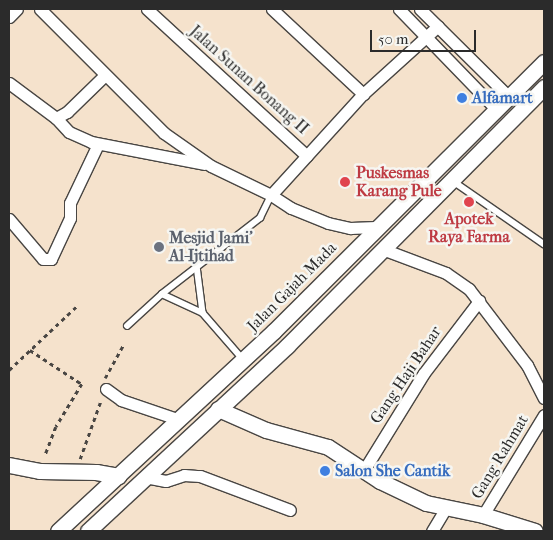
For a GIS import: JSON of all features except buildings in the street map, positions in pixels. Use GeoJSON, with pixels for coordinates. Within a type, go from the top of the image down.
{"type":"FeatureCollection","features":[{"type":"Feature","properties":{"kind":"main road","name":"Jalan Gajah Mada"},"geometry":{"type":"LineString","coordinates":[[61,530],[274,331],[376,227],[544,62]]}},
{"type":"Feature","properties":{"kind":"main road"},"geometry":{"type":"LineString","coordinates":[[88,531],[287,346],[541,95]]}},
{"type":"Feature","properties":{"kind":"main road"},"geometry":{"type":"LineString","coordinates":[[439,166],[453,181]]}},
{"type":"Feature","properties":{"kind":"main road"},"geometry":{"type":"LineString","coordinates":[[274,331],[287,346]]}},
{"type":"Feature","properties":{"kind":"main road"},"geometry":{"type":"LineString","coordinates":[[218,409],[266,430],[328,447],[398,491],[445,508],[483,515],[535,531]]}},
{"type":"Feature","properties":{"kind":"main road"},"geometry":{"type":"LineString","coordinates":[[9,465],[40,471],[119,476]]}},
{"type":"Feature","properties":{"kind":"street"},"geometry":{"type":"LineString","coordinates":[[9,17],[17,9]]}},
{"type":"Feature","properties":{"kind":"street"},"geometry":{"type":"LineString","coordinates":[[40,9],[104,76],[164,133],[211,166],[271,195],[291,208],[328,223],[350,228],[376,227]]}},
{"type":"Feature","properties":{"kind":"street","name":"Jalan Sunan Bonang II"},"geometry":{"type":"LineString","coordinates":[[147,9],[307,156]]}},
{"type":"Feature","properties":{"kind":"street"},"geometry":{"type":"LineString","coordinates":[[272,9],[363,94]]}},
{"type":"Feature","properties":{"kind":"street"},"geometry":{"type":"LineString","coordinates":[[399,9],[497,110]]}},
{"type":"Feature","properties":{"kind":"street"},"geometry":{"type":"LineString","coordinates":[[420,9],[432,13],[438,26],[509,97]]}},
{"type":"Feature","properties":{"kind":"street"},"geometry":{"type":"LineString","coordinates":[[271,195],[363,94],[438,26]]}},
{"type":"Feature","properties":{"kind":"street"},"geometry":{"type":"LineString","coordinates":[[56,118],[67,112],[104,76]]}},
{"type":"Feature","properties":{"kind":"street"},"geometry":{"type":"LineString","coordinates":[[9,84],[56,118],[69,132],[98,144],[211,166]]}},
{"type":"Feature","properties":{"kind":"street"},"geometry":{"type":"LineString","coordinates":[[9,219],[43,259],[51,259],[70,218],[70,203],[98,144]]}},
{"type":"Feature","properties":{"kind":"street"},"geometry":{"type":"LineString","coordinates":[[385,250],[454,277],[479,301],[527,365],[544,398]]}},
{"type":"Feature","properties":{"kind":"street","name":"Gang Haji Bahar"},"geometry":{"type":"LineString","coordinates":[[364,470],[424,373],[479,301]]}},
{"type":"Feature","properties":{"kind":"street"},"geometry":{"type":"LineString","coordinates":[[106,388],[121,400],[180,420]]}},
{"type":"Feature","properties":{"kind":"street","name":"Gang Rahmat"},"geometry":{"type":"LineString","coordinates":[[483,515],[544,415]]}},
{"type":"Feature","properties":{"kind":"street"},"geometry":{"type":"LineString","coordinates":[[146,477],[166,481],[184,475],[200,476],[290,510]]}},
{"type":"Feature","properties":{"kind":"street"},"geometry":{"type":"LineString","coordinates":[[432,531],[445,508]]}},
{"type":"Feature","properties":{"kind":"lane"},"geometry":{"type":"LineString","coordinates":[[453,181],[544,244]]}},
{"type":"Feature","properties":{"kind":"lane"},"geometry":{"type":"LineString","coordinates":[[127,326],[162,294],[260,218],[271,195]]}},
{"type":"Feature","properties":{"kind":"lane"},"geometry":{"type":"LineString","coordinates":[[197,266],[203,313]]}},
{"type":"Feature","properties":{"kind":"lane"},"geometry":{"type":"LineString","coordinates":[[162,294],[203,313],[243,359]]}},
{"type":"Feature","properties":{"kind":"path"},"geometry":{"type":"LineString","coordinates":[[9,370],[78,305]]}},
{"type":"Feature","properties":{"kind":"path"},"geometry":{"type":"LineString","coordinates":[[76,472],[106,388],[106,375],[124,344]]}},
{"type":"Feature","properties":{"kind":"path"},"geometry":{"type":"LineString","coordinates":[[30,350],[82,384],[56,428],[40,471]]}},
{"type":"Feature","properties":{"kind":"place","name":"Alfamart"},"geometry":{"type":"Point","coordinates":[462,98]}},
{"type":"Feature","properties":{"kind":"place","name":"Puskesmas Karang Pule"},"geometry":{"type":"Point","coordinates":[345,182]}},
{"type":"Feature","properties":{"kind":"place","name":"Apotek Raya Farma"},"geometry":{"type":"Point","coordinates":[469,202]}},
{"type":"Feature","properties":{"kind":"place","name":"Mesjid Jami' Al-Ijtihad"},"geometry":{"type":"Point","coordinates":[159,247]}},
{"type":"Feature","properties":{"kind":"place","name":"Salon She Cantik"},"geometry":{"type":"Point","coordinates":[325,471]}}]}
